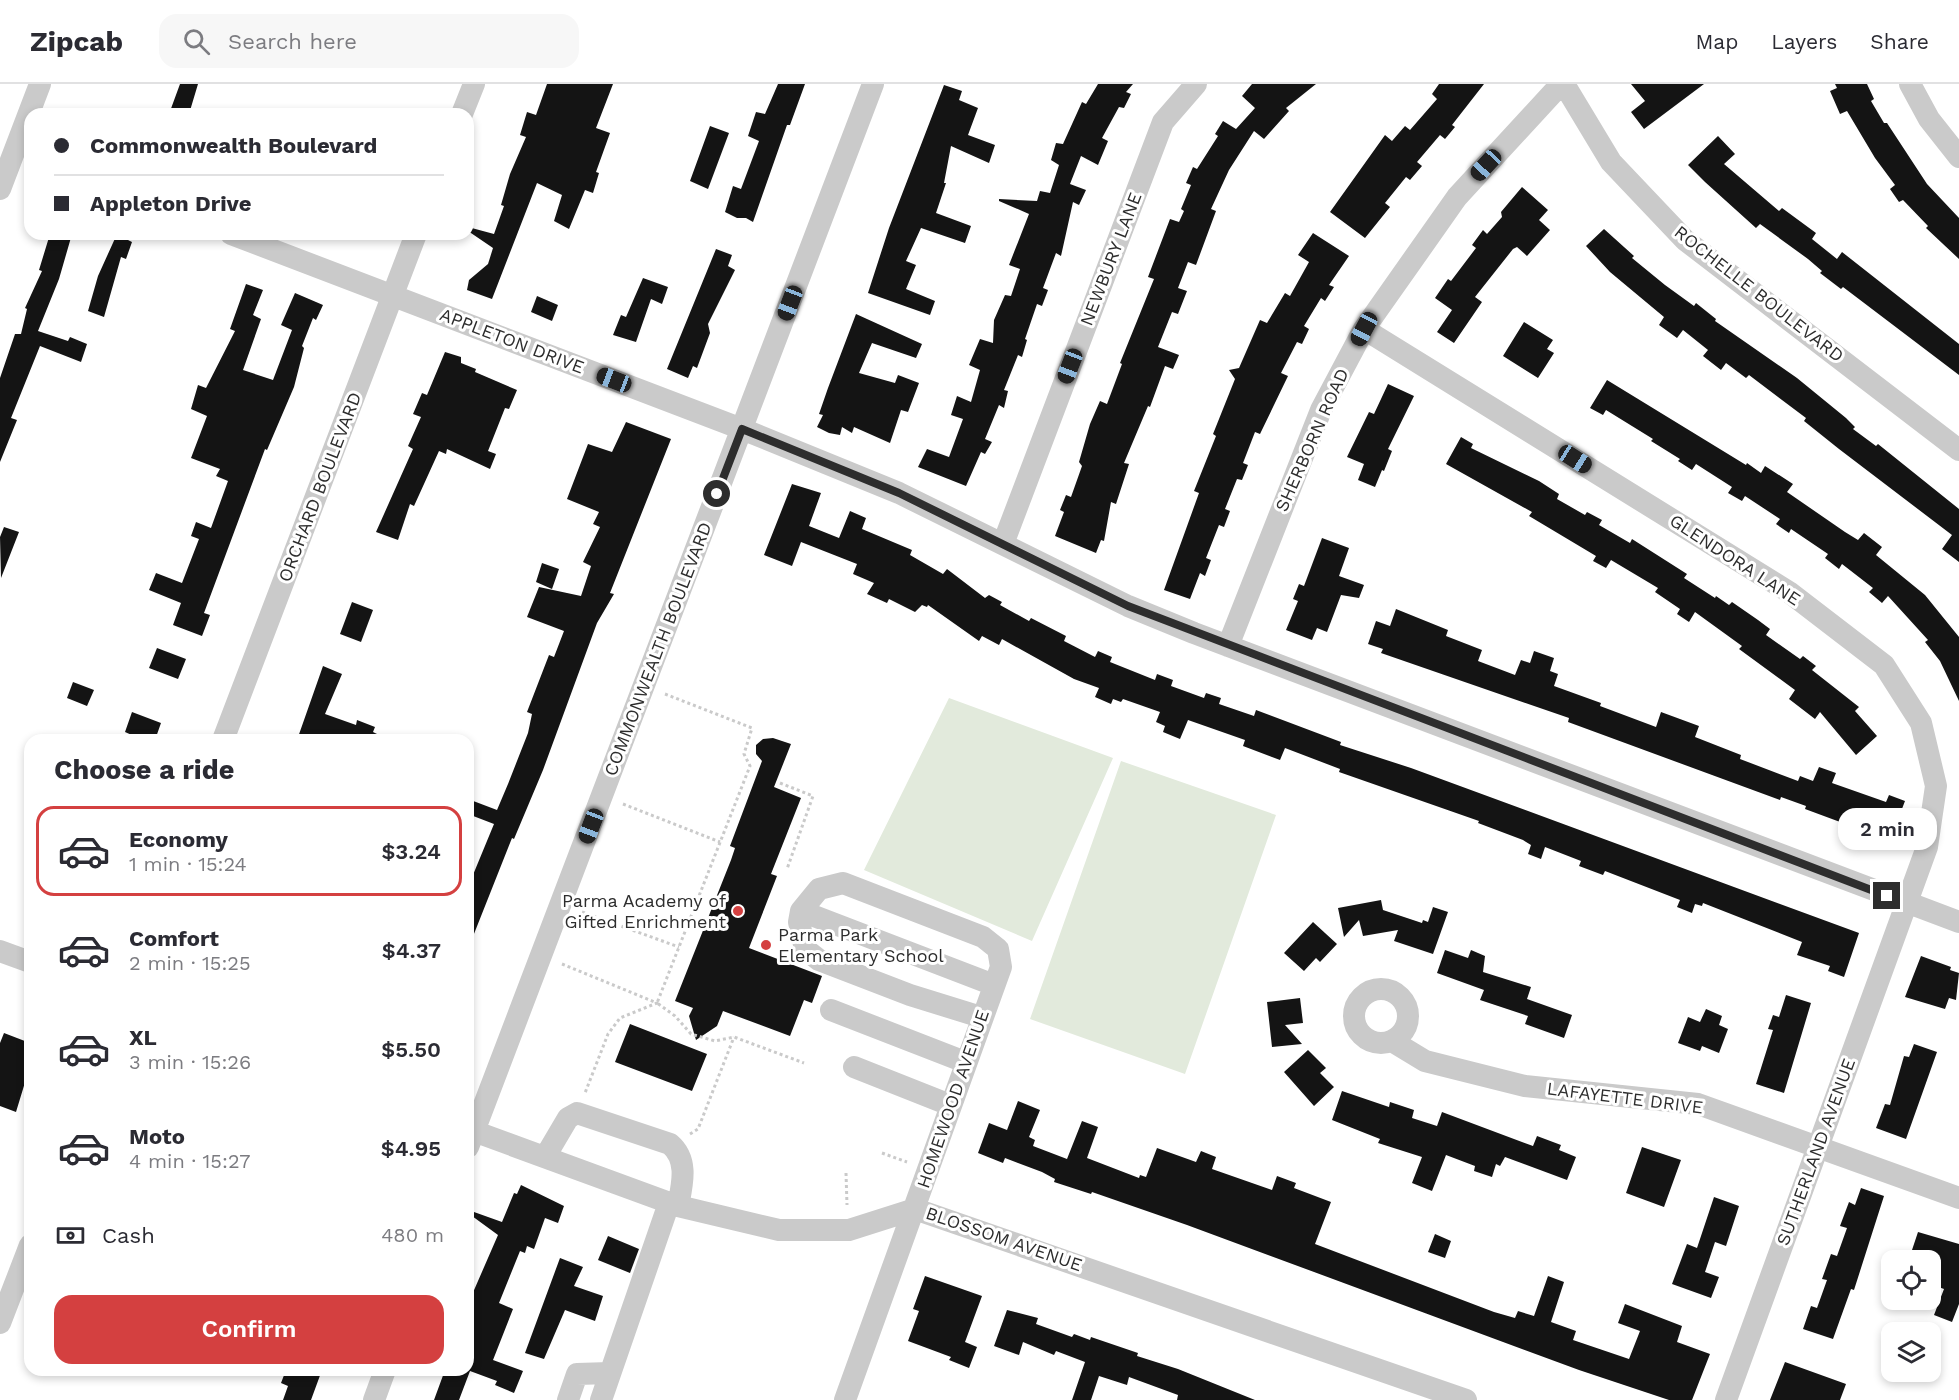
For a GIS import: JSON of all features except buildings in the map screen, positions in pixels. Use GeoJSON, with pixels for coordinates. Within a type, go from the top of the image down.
{"type":"FeatureCollection","features":[{"type":"Feature","properties":{"kind":"street"},"geometry":{"type":"LineString","coordinates":[[31,108],[40,84]]}},
{"type":"Feature","properties":{"kind":"street"},"geometry":{"type":"LineString","coordinates":[[464,108],[474,84]]}},
{"type":"Feature","properties":{"kind":"street","name":"COMMONWEALTH BOULEVARD"},"geometry":{"type":"LineString","coordinates":[[474,1126],[873,84]]}},
{"type":"Feature","properties":{"kind":"street","name":"NEWBURY LANE"},"geometry":{"type":"LineString","coordinates":[[1003,544],[1163,122],[1196,84]]}},
{"type":"Feature","properties":{"kind":"street","name":"SHERBORN ROAD"},"geometry":{"type":"LineString","coordinates":[[1228,646],[1321,410],[1364,329],[1457,197],[1563,84]]}},
{"type":"Feature","properties":{"kind":"street","name":"ROCHELLE BOULEVARD"},"geometry":{"type":"LineString","coordinates":[[1563,84],[1611,162],[1685,240],[1959,450]]}},
{"type":"Feature","properties":{"kind":"street"},"geometry":{"type":"LineString","coordinates":[[1910,84],[1929,119],[1959,157]]}},
{"type":"Feature","properties":{"kind":"street"},"geometry":{"type":"LineString","coordinates":[[0,189],[24,128]]}},
{"type":"Feature","properties":{"kind":"street","name":"APPLETON DRIVE"},"geometry":{"type":"LineString","coordinates":[[247,240],[742,429],[899,493],[1128,606],[1228,646],[1959,922]]}},
{"type":"Feature","properties":{"kind":"street","name":"ORCHARD BOULEVARD"},"geometry":{"type":"LineString","coordinates":[[225,734],[414,240]]}},
{"type":"Feature","properties":{"kind":"street","name":"GLENDORA LANE"},"geometry":{"type":"LineString","coordinates":[[1364,329],[1789,592],[1884,665],[1921,723],[1936,786],[1927,847],[1906,903]]}},
{"type":"Feature","properties":{"kind":"street"},"geometry":{"type":"LineString","coordinates":[[801,911],[997,976],[998,949],[983,937],[843,884],[819,889],[801,911],[799,922],[806,949],[819,960],[910,995],[981,1017]]}},
{"type":"Feature","properties":{"kind":"street","name":"SUTHERLAND AVENUE"},"geometry":{"type":"LineString","coordinates":[[1726,1400],[1906,903]]}},
{"type":"Feature","properties":{"kind":"street"},"geometry":{"type":"LineString","coordinates":[[0,951],[24,960]]}},
{"type":"Feature","properties":{"kind":"street","name":"HOMEWOOD AVENUE"},"geometry":{"type":"LineString","coordinates":[[845,1400],[997,976]]}},
{"type":"Feature","properties":{"kind":"street"},"geometry":{"type":"LineString","coordinates":[[831,1010],[965,1062]]}},
{"type":"Feature","properties":{"kind":"street","name":"LAFAYETTE DRIVE"},"geometry":{"type":"LineString","coordinates":[[1392,1041],[1425,1061],[1525,1086],[1698,1104],[1959,1198]]}},
{"type":"Feature","properties":{"kind":"street"},"geometry":{"type":"LineString","coordinates":[[854,1067],[950,1104]]}},
{"type":"Feature","properties":{"kind":"street"},"geometry":{"type":"LineString","coordinates":[[544,1157],[568,1118],[577,1113],[659,1141],[678,1151],[683,1180],[601,1400]]}},
{"type":"Feature","properties":{"kind":"street","name":"BLOSSOM AVENUE"},"geometry":{"type":"LineString","coordinates":[[474,1137],[544,1157],[674,1205],[779,1230],[849,1230],[915,1209],[1466,1400]]}},
{"type":"Feature","properties":{"kind":"street"},"geometry":{"type":"LineString","coordinates":[[0,1323],[24,1261]]}},
{"type":"Feature","properties":{"kind":"street"},"geometry":{"type":"LineString","coordinates":[[568,1400],[577,1374],[610,1372]]}},
{"type":"Feature","properties":{"kind":"street"},"geometry":{"type":"LineString","coordinates":[[374,1400],[383,1376]]}},
{"type":"Feature","properties":{"kind":"path"},"geometry":{"type":"LineString","coordinates":[[585,1093],[608,1034],[620,1018],[657,1003],[750,766],[744,754],[752,728],[665,694]]}},
{"type":"Feature","properties":{"kind":"path"},"geometry":{"type":"LineString","coordinates":[[780,783],[813,796],[787,869]]}},
{"type":"Feature","properties":{"kind":"path"},"geometry":{"type":"LineString","coordinates":[[623,804],[720,842]]}},
{"type":"Feature","properties":{"kind":"path"},"geometry":{"type":"LineString","coordinates":[[582,912],[679,947]]}},
{"type":"Feature","properties":{"kind":"path"},"geometry":{"type":"LineString","coordinates":[[562,964],[657,1003],[691,1034],[715,1041],[734,1037],[804,1063]]}},
{"type":"Feature","properties":{"kind":"path"},"geometry":{"type":"LineString","coordinates":[[690,1134],[698,1129],[734,1037]]}},
{"type":"Feature","properties":{"kind":"path"},"geometry":{"type":"LineString","coordinates":[[882,1153],[907,1162]]}},
{"type":"Feature","properties":{"kind":"path"},"geometry":{"type":"LineString","coordinates":[[846,1173],[847,1205]]}},
{"type":"Feature","properties":{"kind":"shaded area"},"geometry":{"type":"Polygon","coordinates":[[[949,698],[1113,758],[1032,941],[864,870],[949,698]]]}},
{"type":"Feature","properties":{"kind":"shaded area"},"geometry":{"type":"Polygon","coordinates":[[[1121,761],[1276,815],[1185,1074],[1030,1019],[1121,761]]]}},
{"type":"Feature","properties":{"kind":"place","name":"Parma Academy of Gifted Enrichment"},"geometry":{"type":"Point","coordinates":[738,911]}},
{"type":"Feature","properties":{"kind":"place","name":"Parma Park Elementary School"},"geometry":{"type":"Point","coordinates":[766,945]}},
{"type":"Feature","properties":{"kind":"route"},"geometry":{"type":"LineString","coordinates":[[717,494],[742,429],[899,493],[1128,606],[1194,633],[1887,896]]}}]}
